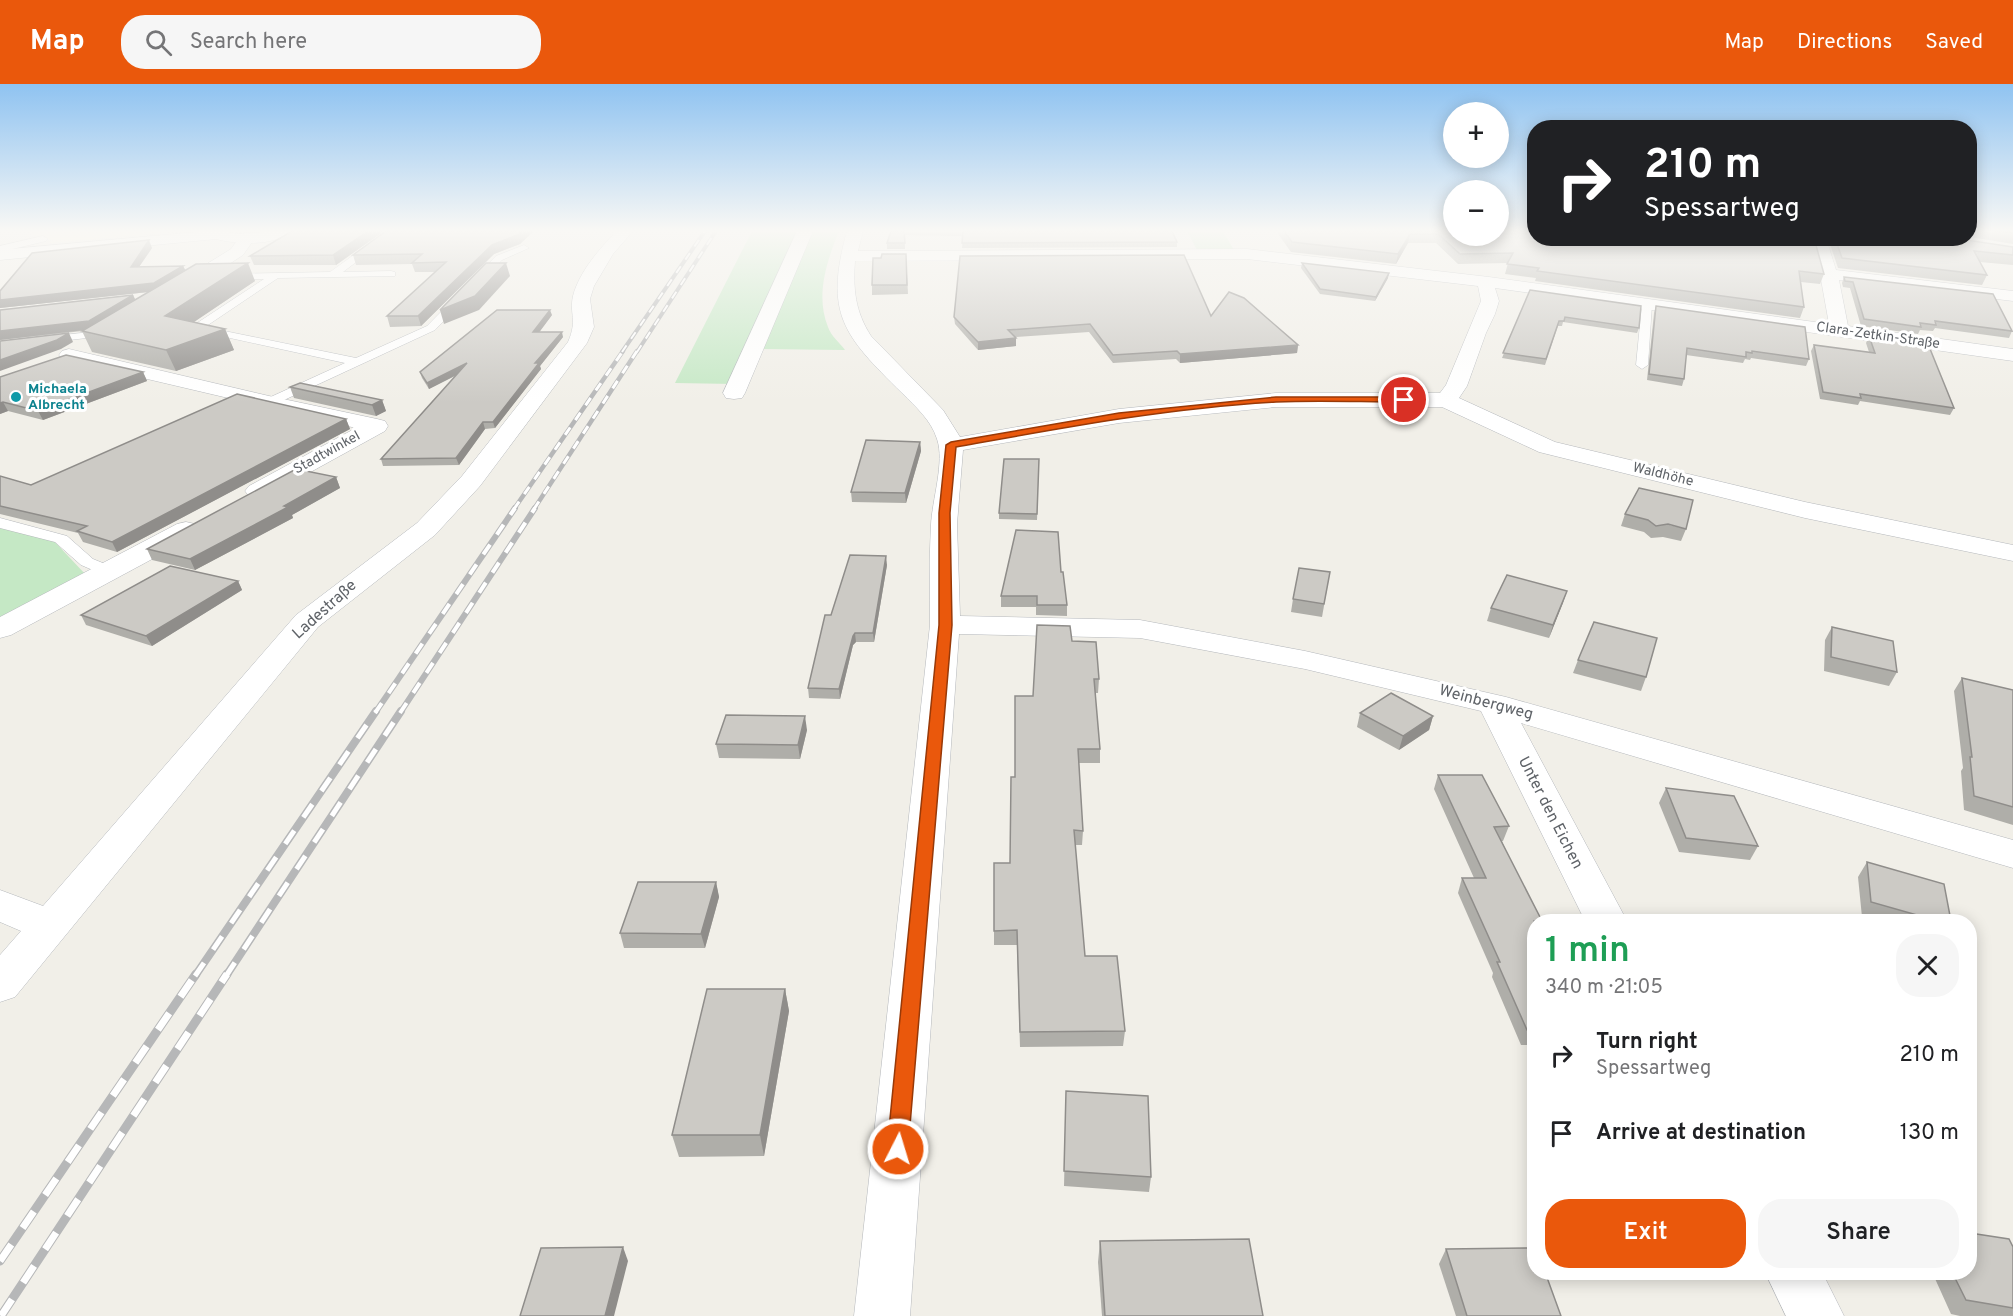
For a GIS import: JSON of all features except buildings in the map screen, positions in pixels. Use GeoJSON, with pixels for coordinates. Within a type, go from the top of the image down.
{"type":"FeatureCollection","features":[{"type":"Feature","properties":{"kind":"street"},"geometry":{"type":"LineString","coordinates":[[169,295],[180,288]]}},
{"type":"Feature","properties":{"kind":"street","name":"Ladestraße"},"geometry":{"type":"LineString","coordinates":[[0,985],[307,621],[426,529],[471,481],[577,343],[584,327],[581,299],[584,288]]}},
{"type":"Feature","properties":{"kind":"street"},"geometry":{"type":"LineString","coordinates":[[734,393],[780,288]]}},
{"type":"Feature","properties":{"kind":"street"},"geometry":{"type":"LineString","coordinates":[[843,288],[848,313],[870,350],[937,415],[951,445],[945,513],[945,625],[882,1316]]}},
{"type":"Feature","properties":{"kind":"street"},"geometry":{"type":"LineString","coordinates":[[951,445],[1119,416],[1276,400],[1446,400],[1456,386],[1476,333],[1486,314],[1490,301],[1486,288]]}},
{"type":"Feature","properties":{"kind":"street","name":"Clara-Zetkin-Straße"},"geometry":{"type":"LineString","coordinates":[[1536,288],[2013,355]]}},
{"type":"Feature","properties":{"kind":"street"},"geometry":{"type":"LineString","coordinates":[[1832,288],[1840,332]]}},
{"type":"Feature","properties":{"kind":"street"},"geometry":{"type":"LineString","coordinates":[[1950,288],[2013,296]]}},
{"type":"Feature","properties":{"kind":"street"},"geometry":{"type":"LineString","coordinates":[[100,334],[120,323]]}},
{"type":"Feature","properties":{"kind":"street","name":"Stadtwinkel"},"geometry":{"type":"LineString","coordinates":[[100,334],[59,359],[376,426],[243,499]]}},
{"type":"Feature","properties":{"kind":"street","name":"Waldhöhe"},"geometry":{"type":"LineString","coordinates":[[1446,400],[1547,447],[1805,510],[2013,553]]}},
{"type":"Feature","properties":{"kind":"street"},"geometry":{"type":"LineString","coordinates":[[0,629],[201,521]]}},
{"type":"Feature","properties":{"kind":"street","name":"Weinbergweg"},"geometry":{"type":"LineString","coordinates":[[945,625],[1140,629],[1305,660],[1494,704],[2013,854]]}},
{"type":"Feature","properties":{"kind":"street","name":"Unter den Eichen"},"geometry":{"type":"LineString","coordinates":[[1494,704],[1602,914]]}},
{"type":"Feature","properties":{"kind":"street"},"geometry":{"type":"LineString","coordinates":[[0,905],[49,925]]}},
{"type":"Feature","properties":{"kind":"street"},"geometry":{"type":"LineString","coordinates":[[1796,1280],[1816,1316]]}},
{"type":"Feature","properties":{"kind":"lane"},"geometry":{"type":"LineString","coordinates":[[256,288],[195,329],[356,362]]}},
{"type":"Feature","properties":{"kind":"lane"},"geometry":{"type":"LineString","coordinates":[[269,403],[431,328],[469,288]]}},
{"type":"Feature","properties":{"kind":"lane"},"geometry":{"type":"LineString","coordinates":[[1642,365],[1647,304]]}},
{"type":"Feature","properties":{"kind":"lane"},"geometry":{"type":"LineString","coordinates":[[0,345],[100,334]]}},
{"type":"Feature","properties":{"kind":"lane"},"geometry":{"type":"LineString","coordinates":[[0,523],[61,539],[87,562],[108,572]]}},
{"type":"Feature","properties":{"kind":"green space"},"geometry":{"type":"Polygon","coordinates":[[[723,288],[823,288],[824,315],[829,330],[845,350],[754,349],[734,384],[675,383],[723,288]]]}},
{"type":"Feature","properties":{"kind":"green space"},"geometry":{"type":"Polygon","coordinates":[[[0,525],[53,540],[86,575],[0,619],[0,525]]]}},
{"type":"Feature","properties":{"kind":"railway"},"geometry":{"type":"LineString","coordinates":[[622,352],[666,288]]}},
{"type":"Feature","properties":{"kind":"railway"},"geometry":{"type":"LineString","coordinates":[[637,352],[678,288]]}},
{"type":"Feature","properties":{"kind":"railway"},"geometry":{"type":"LineString","coordinates":[[514,509],[623,351]]}},
{"type":"Feature","properties":{"kind":"railway"},"geometry":{"type":"LineString","coordinates":[[534,509],[637,351]]}},
{"type":"Feature","properties":{"kind":"railway"},"geometry":{"type":"LineString","coordinates":[[375,713],[515,508]]}},
{"type":"Feature","properties":{"kind":"railway"},"geometry":{"type":"LineString","coordinates":[[400,713],[535,508]]}},
{"type":"Feature","properties":{"kind":"railway"},"geometry":{"type":"LineString","coordinates":[[195,976],[376,711]]}},
{"type":"Feature","properties":{"kind":"railway"},"geometry":{"type":"LineString","coordinates":[[226,976],[401,711]]}},
{"type":"Feature","properties":{"kind":"railway"},"geometry":{"type":"LineString","coordinates":[[0,1261],[196,974]]}},
{"type":"Feature","properties":{"kind":"railway"},"geometry":{"type":"LineString","coordinates":[[1,1316],[227,974]]}},
{"type":"Feature","properties":{"kind":"place","name":"Michaela Albrecht"},"geometry":{"type":"Point","coordinates":[16,397]}},
{"type":"Feature","properties":{"kind":"route"},"geometry":{"type":"LineString","coordinates":[[898,1149],[945,625],[945,513],[951,445],[1119,416],[1253,402],[1404,400]]}}]}
